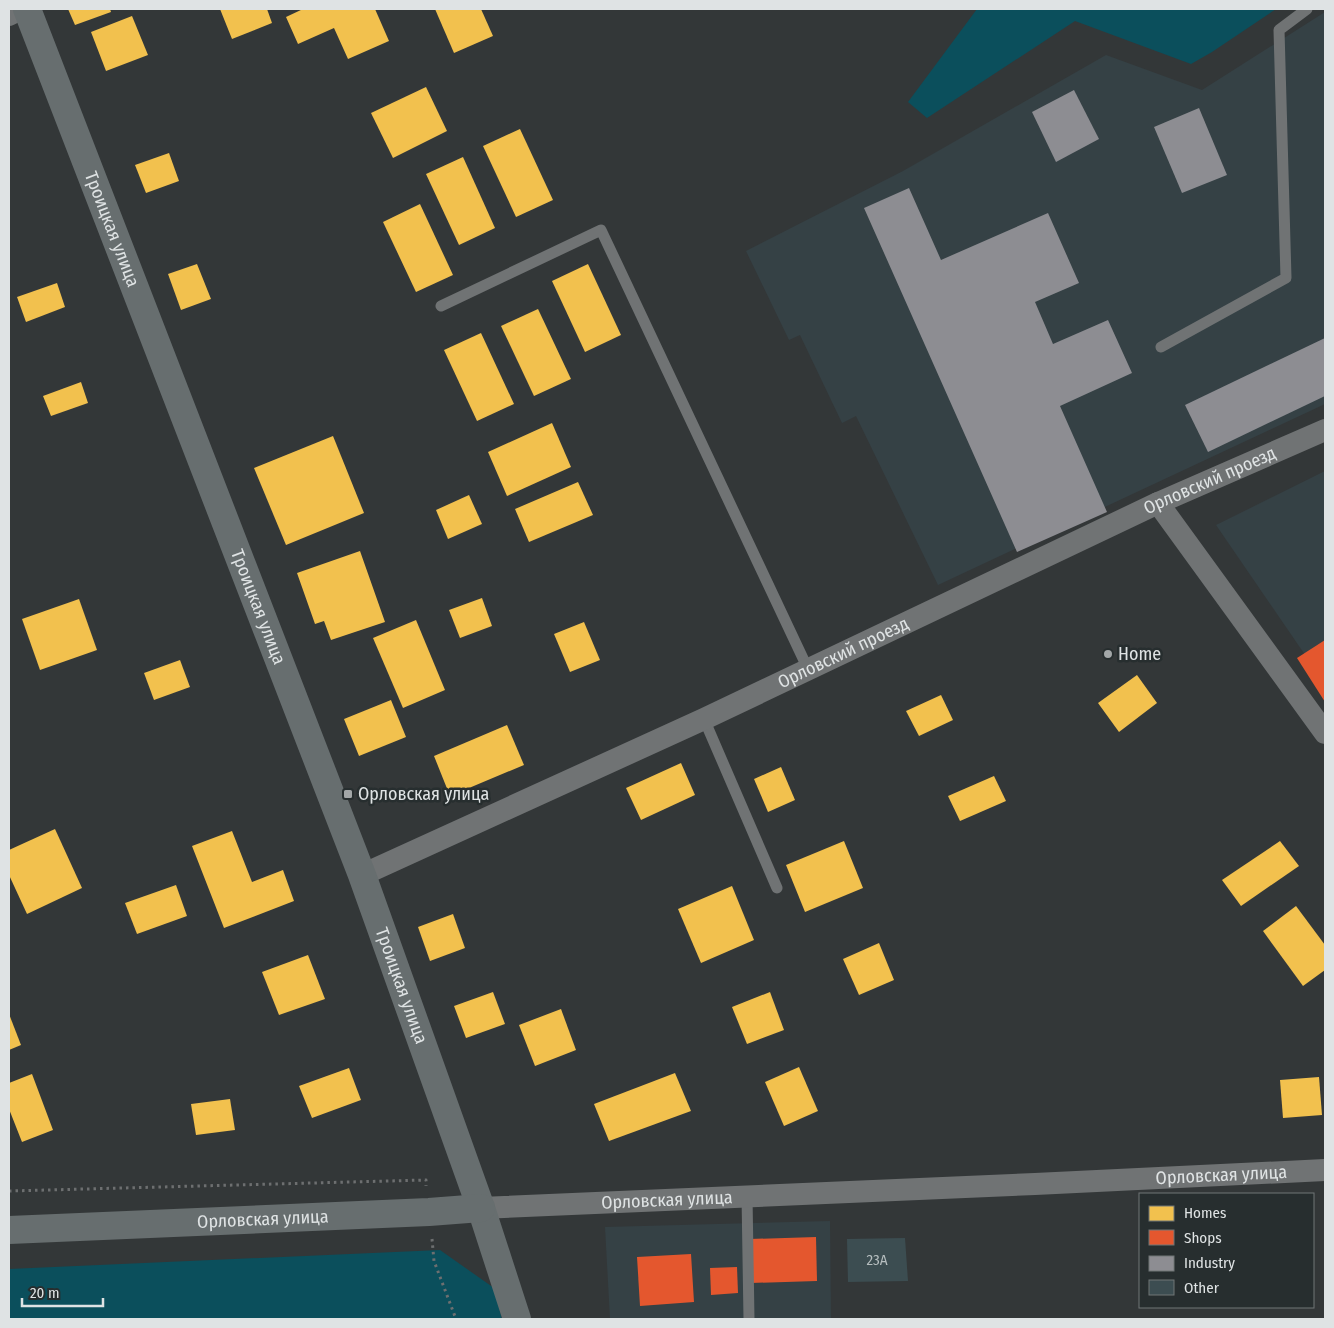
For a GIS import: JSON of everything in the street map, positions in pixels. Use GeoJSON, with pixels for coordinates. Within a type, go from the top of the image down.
{"type":"FeatureCollection","features":[{"type":"Feature","properties":{"kind":"main road","name":"Троицкая улица"},"geometry":{"type":"LineString","coordinates":[[27,9],[362,875],[481,1208],[517,1319]]}},
{"type":"Feature","properties":{"kind":"main road","name":"Орловская улица"},"geometry":{"type":"LineString","coordinates":[[10,1226],[419,1212],[481,1208]]}},
{"type":"Feature","properties":{"kind":"street"},"geometry":{"type":"LineString","coordinates":[[9,15],[21,9]]}},
{"type":"Feature","properties":{"kind":"street","name":"Орловский проезд"},"geometry":{"type":"LineString","coordinates":[[362,875],[704,719],[1158,503],[1325,430]]}},
{"type":"Feature","properties":{"kind":"street"},"geometry":{"type":"LineString","coordinates":[[1158,503],[1325,733]]}},
{"type":"Feature","properties":{"kind":"street","name":"Орловская улица"},"geometry":{"type":"LineString","coordinates":[[481,1208],[1325,1170]]}},
{"type":"Feature","properties":{"kind":"lane"},"geometry":{"type":"LineString","coordinates":[[1161,347],[1286,278],[1279,30],[1308,9]]}},
{"type":"Feature","properties":{"kind":"lane"},"geometry":{"type":"LineString","coordinates":[[442,306],[601,230],[808,669]]}},
{"type":"Feature","properties":{"kind":"lane"},"geometry":{"type":"LineString","coordinates":[[704,719],[777,888]]}},
{"type":"Feature","properties":{"kind":"lane"},"geometry":{"type":"LineString","coordinates":[[747,1196],[749,1319]]}},
{"type":"Feature","properties":{"kind":"shaded area"},"geometry":{"type":"Polygon","coordinates":[[[977,9],[1276,9],[1191,64],[1075,21],[927,118],[908,102],[977,9]]]}},
{"type":"Feature","properties":{"kind":"shaded area"},"geometry":{"type":"Polygon","coordinates":[[[1325,12],[1325,404],[938,585],[856,416],[842,423],[800,335],[789,340],[746,251],[903,171],[1106,55],[1202,90],[1325,12]]]}},
{"type":"Feature","properties":{"kind":"shaded area"},"geometry":{"type":"Polygon","coordinates":[[[1325,471],[1325,684],[1216,525],[1325,471]]]}},
{"type":"Feature","properties":{"kind":"shaded area"},"geometry":{"type":"Polygon","coordinates":[[[830,1221],[831,1319],[610,1319],[605,1227],[830,1221]]]}},
{"type":"Feature","properties":{"kind":"shaded area"},"geometry":{"type":"Polygon","coordinates":[[[440,1250],[494,1288],[502,1319],[9,1319],[9,1269],[440,1250]]]}},
{"type":"Feature","properties":{"kind":"building: Homes"},"geometry":{"type":"Polygon","coordinates":[[[68,9],[110,9],[111,12],[75,25],[68,9]]]}},
{"type":"Feature","properties":{"kind":"building: Homes"},"geometry":{"type":"Polygon","coordinates":[[[220,9],[267,9],[272,23],[232,39],[220,9]]]}},
{"type":"Feature","properties":{"kind":"building: Homes"},"geometry":{"type":"Polygon","coordinates":[[[303,9],[375,9],[389,41],[348,59],[334,28],[298,44],[286,17],[303,9]]]}},
{"type":"Feature","properties":{"kind":"building: Homes"},"geometry":{"type":"Polygon","coordinates":[[[435,9],[481,9],[493,36],[454,53],[435,9]]]}},
{"type":"Feature","properties":{"kind":"building: Homes"},"geometry":{"type":"Polygon","coordinates":[[[132,16],[148,55],[106,71],[91,32],[132,16]]]}},
{"type":"Feature","properties":{"kind":"building: Homes"},"geometry":{"type":"Polygon","coordinates":[[[426,87],[447,131],[393,158],[371,113],[426,87]]]}},
{"type":"Feature","properties":{"kind":"building: Homes"},"geometry":{"type":"Polygon","coordinates":[[[520,129],[553,200],[516,217],[483,146],[520,129]]]}},
{"type":"Feature","properties":{"kind":"building: Homes"},"geometry":{"type":"Polygon","coordinates":[[[169,153],[179,181],[146,193],[135,165],[169,153]]]}},
{"type":"Feature","properties":{"kind":"building: Homes"},"geometry":{"type":"Polygon","coordinates":[[[463,157],[495,228],[459,245],[426,174],[463,157]]]}},
{"type":"Feature","properties":{"kind":"building: Homes"},"geometry":{"type":"Polygon","coordinates":[[[420,204],[453,275],[416,292],[383,222],[420,204]]]}},
{"type":"Feature","properties":{"kind":"building: Homes"},"geometry":{"type":"Polygon","coordinates":[[[197,264],[211,299],[181,310],[168,274],[197,264]]]}},
{"type":"Feature","properties":{"kind":"building: Homes"},"geometry":{"type":"Polygon","coordinates":[[[588,264],[621,335],[585,352],[552,281],[588,264]]]}},
{"type":"Feature","properties":{"kind":"building: Homes"},"geometry":{"type":"Polygon","coordinates":[[[57,283],[65,307],[26,322],[17,297],[57,283]]]}},
{"type":"Feature","properties":{"kind":"building: Homes"},"geometry":{"type":"Polygon","coordinates":[[[538,309],[571,379],[534,396],[501,326],[538,309]]]}},
{"type":"Feature","properties":{"kind":"building: Homes"},"geometry":{"type":"Polygon","coordinates":[[[481,333],[514,404],[477,421],[444,350],[481,333]]]}},
{"type":"Feature","properties":{"kind":"building: Homes"},"geometry":{"type":"Polygon","coordinates":[[[81,382],[88,403],[51,416],[43,396],[81,382]]]}},
{"type":"Feature","properties":{"kind":"building: Homes"},"geometry":{"type":"Polygon","coordinates":[[[552,423],[571,467],[507,496],[488,452],[552,423]]]}},
{"type":"Feature","properties":{"kind":"building: Homes"},"geometry":{"type":"Polygon","coordinates":[[[333,436],[364,513],[286,545],[254,468],[333,436]]]}},
{"type":"Feature","properties":{"kind":"building: Homes"},"geometry":{"type":"Polygon","coordinates":[[[578,482],[593,515],[529,542],[515,509],[578,482]]]}},
{"type":"Feature","properties":{"kind":"building: Homes"},"geometry":{"type":"Polygon","coordinates":[[[469,495],[482,524],[448,539],[436,510],[469,495]]]}},
{"type":"Feature","properties":{"kind":"building: Homes"},"geometry":{"type":"Polygon","coordinates":[[[360,551],[385,622],[331,640],[324,621],[315,624],[297,573],[360,551]]]}},
{"type":"Feature","properties":{"kind":"building: Homes"},"geometry":{"type":"Polygon","coordinates":[[[482,598],[492,626],[460,638],[449,610],[482,598]]]}},
{"type":"Feature","properties":{"kind":"building: Homes"},"geometry":{"type":"Polygon","coordinates":[[[79,599],[97,650],[40,670],[22,619],[79,599]]]}},
{"type":"Feature","properties":{"kind":"building: Homes"},"geometry":{"type":"Polygon","coordinates":[[[416,620],[445,690],[403,708],[373,638],[416,620]]]}},
{"type":"Feature","properties":{"kind":"building: Homes"},"geometry":{"type":"Polygon","coordinates":[[[584,622],[600,660],[570,672],[554,634],[584,622]]]}},
{"type":"Feature","properties":{"kind":"building: Homes"},"geometry":{"type":"Polygon","coordinates":[[[180,660],[190,687],[154,700],[144,673],[180,660]]]}},
{"type":"Feature","properties":{"kind":"building: Homes"},"geometry":{"type":"Polygon","coordinates":[[[1137,675],[1157,703],[1119,732],[1098,703],[1137,675]]]}},
{"type":"Feature","properties":{"kind":"building: Homes"},"geometry":{"type":"Polygon","coordinates":[[[941,695],[953,720],[919,736],[906,711],[941,695]]]}},
{"type":"Feature","properties":{"kind":"building: Homes"},"geometry":{"type":"Polygon","coordinates":[[[391,700],[406,737],[359,756],[344,719],[391,700]]]}},
{"type":"Feature","properties":{"kind":"building: Homes"},"geometry":{"type":"Polygon","coordinates":[[[507,725],[524,765],[450,796],[434,756],[507,725]]]}},
{"type":"Feature","properties":{"kind":"building: Homes"},"geometry":{"type":"Polygon","coordinates":[[[681,763],[695,795],[641,820],[626,788],[681,763]]]}},
{"type":"Feature","properties":{"kind":"building: Homes"},"geometry":{"type":"Polygon","coordinates":[[[781,767],[795,800],[768,812],[754,779],[781,767]]]}},
{"type":"Feature","properties":{"kind":"building: Homes"},"geometry":{"type":"Polygon","coordinates":[[[994,776],[1006,801],[960,821],[948,796],[994,776]]]}},
{"type":"Feature","properties":{"kind":"building: Homes"},"geometry":{"type":"Polygon","coordinates":[[[55,829],[82,888],[27,914],[9,875],[9,850],[55,829]]]}},
{"type":"Feature","properties":{"kind":"building: Homes"},"geometry":{"type":"Polygon","coordinates":[[[232,831],[252,882],[283,870],[294,901],[224,928],[192,846],[232,831]]]}},
{"type":"Feature","properties":{"kind":"building: Homes"},"geometry":{"type":"Polygon","coordinates":[[[844,841],[863,888],[805,912],[786,865],[844,841]]]}},
{"type":"Feature","properties":{"kind":"building: Homes"},"geometry":{"type":"Polygon","coordinates":[[[1280,841],[1299,866],[1241,906],[1222,880],[1280,841]]]}},
{"type":"Feature","properties":{"kind":"building: Homes"},"geometry":{"type":"Polygon","coordinates":[[[176,885],[187,916],[137,934],[125,903],[176,885]]]}},
{"type":"Feature","properties":{"kind":"building: Homes"},"geometry":{"type":"Polygon","coordinates":[[[732,886],[754,940],[701,963],[678,909],[732,886]]]}},
{"type":"Feature","properties":{"kind":"building: Homes"},"geometry":{"type":"Polygon","coordinates":[[[1296,906],[1325,945],[1325,970],[1303,986],[1263,931],[1296,906]]]}},
{"type":"Feature","properties":{"kind":"building: Homes"},"geometry":{"type":"Polygon","coordinates":[[[453,914],[465,948],[430,961],[418,927],[453,914]]]}},
{"type":"Feature","properties":{"kind":"building: Homes"},"geometry":{"type":"Polygon","coordinates":[[[879,943],[894,980],[859,995],[843,959],[879,943]]]}},
{"type":"Feature","properties":{"kind":"building: Homes"},"geometry":{"type":"Polygon","coordinates":[[[308,955],[325,999],[279,1015],[262,972],[308,955]]]}},
{"type":"Feature","properties":{"kind":"building: Homes"},"geometry":{"type":"Polygon","coordinates":[[[493,992],[505,1024],[466,1038],[454,1006],[493,992]]]}},
{"type":"Feature","properties":{"kind":"building: Homes"},"geometry":{"type":"Polygon","coordinates":[[[770,992],[784,1030],[747,1044],[732,1007],[770,992]]]}},
{"type":"Feature","properties":{"kind":"building: Homes"},"geometry":{"type":"Polygon","coordinates":[[[561,1009],[576,1050],[535,1066],[519,1025],[561,1009]]]}},
{"type":"Feature","properties":{"kind":"building: Homes"},"geometry":{"type":"Polygon","coordinates":[[[9,1014],[21,1045],[9,1050],[9,1014]]]}},
{"type":"Feature","properties":{"kind":"building: Homes"},"geometry":{"type":"Polygon","coordinates":[[[799,1067],[818,1111],[784,1126],[765,1082],[799,1067]]]}},
{"type":"Feature","properties":{"kind":"building: Homes"},"geometry":{"type":"Polygon","coordinates":[[[349,1068],[361,1100],[312,1118],[299,1086],[349,1068]]]}},
{"type":"Feature","properties":{"kind":"building: Homes"},"geometry":{"type":"Polygon","coordinates":[[[675,1073],[691,1111],[609,1141],[594,1104],[675,1073]]]}},
{"type":"Feature","properties":{"kind":"building: Homes"},"geometry":{"type":"Polygon","coordinates":[[[32,1074],[53,1130],[22,1142],[9,1109],[9,1083],[32,1074]]]}},
{"type":"Feature","properties":{"kind":"building: Homes"},"geometry":{"type":"Polygon","coordinates":[[[1319,1077],[1322,1115],[1283,1118],[1280,1080],[1319,1077]]]}},
{"type":"Feature","properties":{"kind":"building: Homes"},"geometry":{"type":"Polygon","coordinates":[[[230,1099],[235,1130],[196,1135],[191,1104],[230,1099]]]}},
{"type":"Feature","properties":{"kind":"building: Shops"},"geometry":{"type":"Polygon","coordinates":[[[1325,640],[1325,702],[1297,658],[1325,640]]]}},
{"type":"Feature","properties":{"kind":"building: Shops"},"geometry":{"type":"Polygon","coordinates":[[[816,1237],[817,1281],[751,1283],[750,1239],[816,1237]]]}},
{"type":"Feature","properties":{"kind":"building: Shops"},"geometry":{"type":"Polygon","coordinates":[[[691,1254],[694,1302],[640,1306],[637,1257],[691,1254]]]}},
{"type":"Feature","properties":{"kind":"building: Shops"},"geometry":{"type":"Polygon","coordinates":[[[737,1267],[738,1293],[711,1295],[710,1268],[737,1267]]]}},
{"type":"Feature","properties":{"kind":"building: Industry"},"geometry":{"type":"Polygon","coordinates":[[[1074,90],[1099,139],[1056,162],[1032,112],[1074,90]]]}},
{"type":"Feature","properties":{"kind":"building: Industry"},"geometry":{"type":"Polygon","coordinates":[[[1199,108],[1227,175],[1182,193],[1154,127],[1199,108]]]}},
{"type":"Feature","properties":{"kind":"building: Industry"},"geometry":{"type":"Polygon","coordinates":[[[909,188],[941,260],[1048,213],[1079,283],[1035,302],[1053,344],[1108,320],[1132,373],[1060,406],[1107,512],[1017,552],[864,208],[909,188]]]}},
{"type":"Feature","properties":{"kind":"building: Industry"},"geometry":{"type":"Polygon","coordinates":[[[1325,338],[1325,396],[1208,452],[1185,405],[1325,338]]]}},
{"type":"Feature","properties":{"kind":"building: Other"},"geometry":{"type":"Polygon","coordinates":[[[905,1238],[908,1281],[848,1282],[847,1239],[905,1238]]]}},
{"type":"Feature","properties":{"kind":"place","name":"Home"},"geometry":{"type":"Point","coordinates":[1108,654]}},
{"type":"Feature","properties":{"kind":"place","name":"Орловская улица"},"geometry":{"type":"Point","coordinates":[348,794]}}]}
